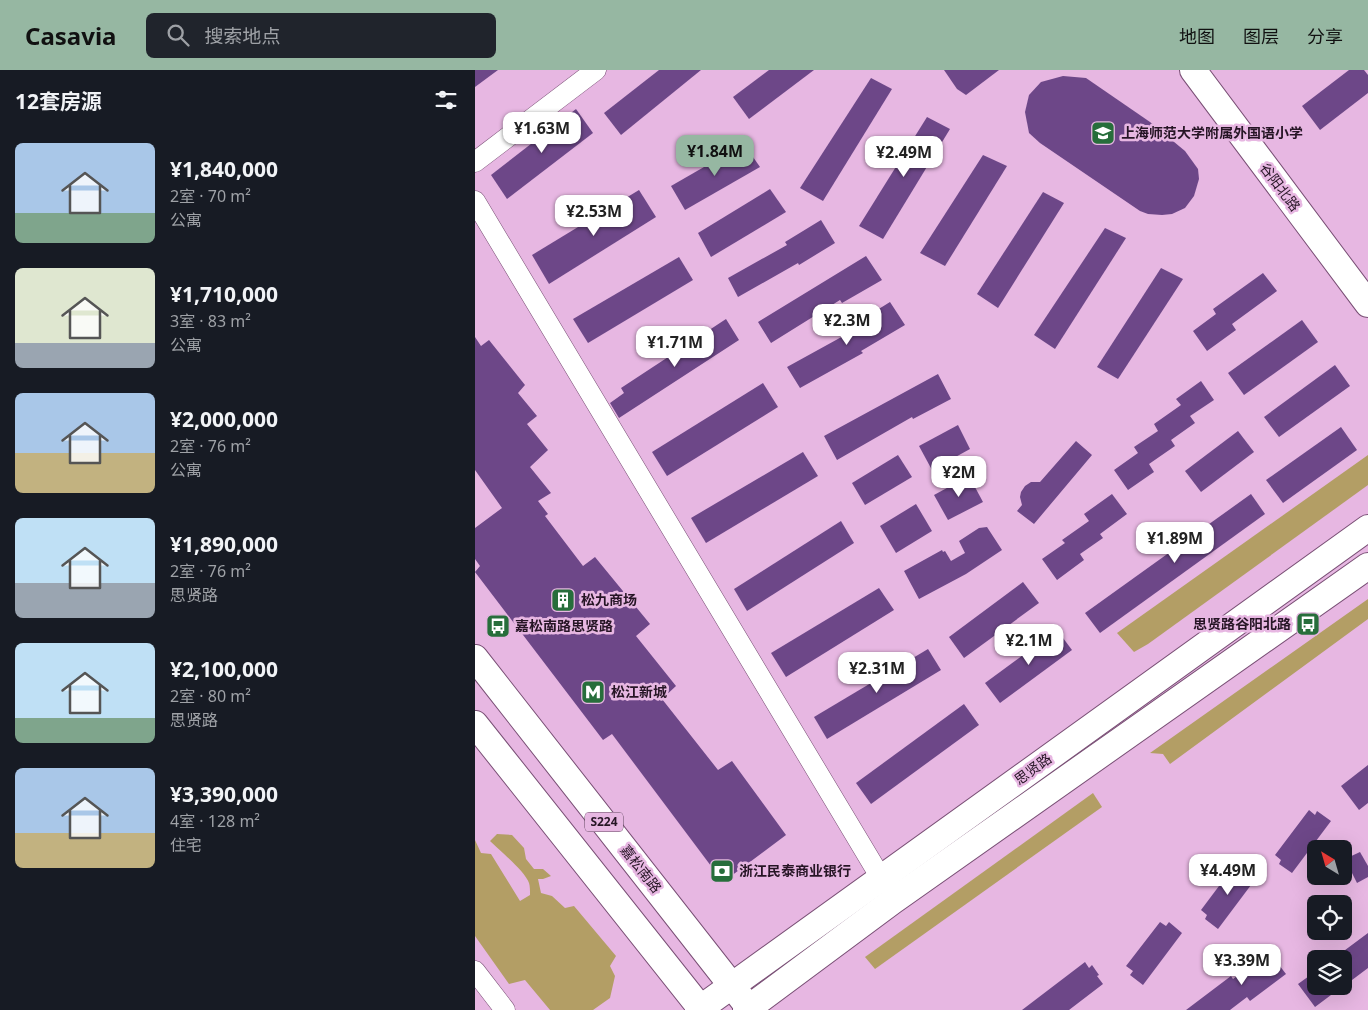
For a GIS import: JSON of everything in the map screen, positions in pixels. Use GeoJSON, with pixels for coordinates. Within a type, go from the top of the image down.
{"type":"FeatureCollection","features":[{"type":"Feature","properties":{"kind":"main road","name":"谷阳北路"},"geometry":{"type":"LineString","coordinates":[[1193,70],[1368,304]]}},
{"type":"Feature","properties":{"kind":"main road","name":"思贤路"},"geometry":{"type":"LineString","coordinates":[[700,1010],[1368,528]]}},
{"type":"Feature","properties":{"kind":"main road","name":"思贤路"},"geometry":{"type":"LineString","coordinates":[[749,1009],[894,900],[1368,566]]}},
{"type":"Feature","properties":{"kind":"main road","name":"嘉松南路"},"geometry":{"type":"LineString","coordinates":[[475,658],[749,1009]]}},
{"type":"Feature","properties":{"kind":"main road","name":"S224"},"geometry":{"type":"LineString","coordinates":[[475,724],[700,1010]]}},
{"type":"Feature","properties":{"kind":"street"},"geometry":{"type":"LineString","coordinates":[[475,162],[596,70]]}},
{"type":"Feature","properties":{"kind":"street"},"geometry":{"type":"LineString","coordinates":[[475,201],[881,878]]}},
{"type":"Feature","properties":{"kind":"street"},"geometry":{"type":"LineString","coordinates":[[475,971],[505,1010]]}},
{"type":"Feature","properties":{"kind":"shaded area"},"geometry":{"type":"Polygon","coordinates":[[[1368,455],[1368,485],[1148,644],[1134,652],[1117,633],[1368,455]]]}},
{"type":"Feature","properties":{"kind":"shaded area"},"geometry":{"type":"Polygon","coordinates":[[[1368,599],[1368,619],[1170,764],[1163,754],[1150,753],[1368,599]]]}},
{"type":"Feature","properties":{"kind":"shaded area"},"geometry":{"type":"Polygon","coordinates":[[[1093,793],[1102,807],[875,969],[865,957],[1093,793]]]}},
{"type":"Feature","properties":{"kind":"shaded area"},"geometry":{"type":"Polygon","coordinates":[[[497,834],[512,835],[524,848],[526,859],[534,869],[543,869],[551,876],[538,879],[541,893],[552,896],[565,908],[574,906],[616,956],[610,966],[615,976],[610,998],[593,1010],[550,1010],[525,980],[509,984],[475,936],[475,840],[481,853],[491,854],[520,901],[530,895],[527,878],[490,841],[497,834]]]}},
{"type":"Feature","properties":{"kind":"building"},"geometry":{"type":"Polygon","coordinates":[[[475,70],[498,70],[475,87],[475,70]]]}},
{"type":"Feature","properties":{"kind":"building"},"geometry":{"type":"Polygon","coordinates":[[[659,70],[701,70],[621,135],[604,113],[659,70]]]}},
{"type":"Feature","properties":{"kind":"building"},"geometry":{"type":"Polygon","coordinates":[[[769,70],[814,70],[749,119],[733,97],[769,70]]]}},
{"type":"Feature","properties":{"kind":"building"},"geometry":{"type":"Polygon","coordinates":[[[944,70],[999,70],[966,95],[957,89],[944,70]]]}},
{"type":"Feature","properties":{"kind":"building"},"geometry":{"type":"Polygon","coordinates":[[[1349,70],[1364,70],[1368,75],[1368,93],[1320,130],[1302,106],[1349,70]]]}},
{"type":"Feature","properties":{"kind":"building"},"geometry":{"type":"Polygon","coordinates":[[[1063,76],[1086,78],[1150,122],[1185,151],[1198,169],[1199,179],[1194,196],[1185,208],[1172,214],[1162,215],[1148,214],[1140,211],[1040,143],[1029,133],[1025,112],[1029,95],[1041,82],[1063,76]]]}},
{"type":"Feature","properties":{"kind":"building"},"geometry":{"type":"Polygon","coordinates":[[[871,78],[892,89],[823,201],[800,188],[871,78]]]}},
{"type":"Feature","properties":{"kind":"building"},"geometry":{"type":"Polygon","coordinates":[[[576,109],[593,133],[507,199],[491,175],[576,109]]]}},
{"type":"Feature","properties":{"kind":"building"},"geometry":{"type":"Polygon","coordinates":[[[927,117],[950,129],[883,239],[859,226],[927,117]]]}},
{"type":"Feature","properties":{"kind":"building"},"geometry":{"type":"Polygon","coordinates":[[[744,144],[760,167],[685,210],[671,186],[744,144]]]}},
{"type":"Feature","properties":{"kind":"building"},"geometry":{"type":"Polygon","coordinates":[[[983,155],[1007,166],[945,266],[920,253],[983,155]]]}},
{"type":"Feature","properties":{"kind":"building"},"geometry":{"type":"Polygon","coordinates":[[[770,189],[786,212],[711,257],[698,233],[770,189]]]}},
{"type":"Feature","properties":{"kind":"building"},"geometry":{"type":"Polygon","coordinates":[[[639,190],[656,217],[549,284],[532,255],[639,190]]]}},
{"type":"Feature","properties":{"kind":"building"},"geometry":{"type":"Polygon","coordinates":[[[1043,192],[1064,203],[998,308],[977,294],[1043,192]]]}},
{"type":"Feature","properties":{"kind":"building"},"geometry":{"type":"Polygon","coordinates":[[[821,220],[835,243],[799,265],[798,263],[738,297],[728,278],[787,245],[785,242],[821,220]]]}},
{"type":"Feature","properties":{"kind":"building"},"geometry":{"type":"Polygon","coordinates":[[[1105,228],[1126,238],[1055,349],[1034,335],[1105,228]]]}},
{"type":"Feature","properties":{"kind":"building"},"geometry":{"type":"Polygon","coordinates":[[[866,256],[882,280],[842,303],[840,300],[771,343],[758,322],[866,256]]]}},
{"type":"Feature","properties":{"kind":"building"},"geometry":{"type":"Polygon","coordinates":[[[679,257],[693,280],[588,343],[573,319],[679,257]]]}},
{"type":"Feature","properties":{"kind":"building"},"geometry":{"type":"Polygon","coordinates":[[[1161,268],[1183,279],[1118,379],[1097,367],[1161,268]]]}},
{"type":"Feature","properties":{"kind":"building"},"geometry":{"type":"Polygon","coordinates":[[[1263,273],[1277,291],[1232,324],[1236,330],[1207,351],[1193,331],[1216,314],[1213,309],[1263,273]]]}},
{"type":"Feature","properties":{"kind":"building"},"geometry":{"type":"Polygon","coordinates":[[[890,302],[905,325],[861,351],[863,353],[800,388],[787,367],[856,329],[853,325],[890,302]]]}},
{"type":"Feature","properties":{"kind":"building"},"geometry":{"type":"Polygon","coordinates":[[[726,319],[739,340],[619,418],[610,403],[624,393],[621,388],[726,319]]]}},
{"type":"Feature","properties":{"kind":"building"},"geometry":{"type":"Polygon","coordinates":[[[1302,320],[1318,342],[1244,395],[1228,373],[1302,320]]]}},
{"type":"Feature","properties":{"kind":"building","name":"松九商场"},"geometry":{"type":"Polygon","coordinates":[[[475,337],[481,346],[489,340],[525,385],[518,393],[537,416],[527,424],[548,450],[530,467],[551,493],[538,501],[548,514],[545,516],[583,566],[595,557],[650,624],[636,636],[676,686],[662,699],[718,770],[732,761],[786,835],[723,882],[612,734],[603,740],[475,572],[480,566],[475,559],[475,528],[502,508],[475,470],[475,337]]]}},
{"type":"Feature","properties":{"kind":"building"},"geometry":{"type":"Polygon","coordinates":[[[1335,365],[1350,386],[1279,437],[1264,417],[1335,365]]]}},
{"type":"Feature","properties":{"kind":"building"},"geometry":{"type":"Polygon","coordinates":[[[938,374],[951,399],[913,419],[912,417],[837,460],[824,436],[938,374]]]}},
{"type":"Feature","properties":{"kind":"building"},"geometry":{"type":"Polygon","coordinates":[[[1201,381],[1214,400],[1190,416],[1195,423],[1171,440],[1175,446],[1149,464],[1154,472],[1128,490],[1114,470],[1138,453],[1134,447],[1158,431],[1154,424],[1181,405],[1176,399],[1201,381]]]}},
{"type":"Feature","properties":{"kind":"building"},"geometry":{"type":"Polygon","coordinates":[[[763,383],[778,407],[667,476],[652,452],[763,383]]]}},
{"type":"Feature","properties":{"kind":"building"},"geometry":{"type":"Polygon","coordinates":[[[958,425],[970,449],[932,470],[919,446],[958,425]]]}},
{"type":"Feature","properties":{"kind":"building"},"geometry":{"type":"Polygon","coordinates":[[[1341,427],[1357,450],[1283,503],[1266,480],[1341,427]]]}},
{"type":"Feature","properties":{"kind":"building"},"geometry":{"type":"Polygon","coordinates":[[[1238,431],[1254,452],[1201,492],[1185,471],[1238,431]]]}},
{"type":"Feature","properties":{"kind":"building"},"geometry":{"type":"Polygon","coordinates":[[[1076,441],[1092,455],[1034,524],[1017,511],[1022,505],[1021,492],[1031,482],[1040,482],[1076,441]]]}},
{"type":"Feature","properties":{"kind":"building"},"geometry":{"type":"Polygon","coordinates":[[[803,452],[818,476],[706,543],[691,518],[803,452]]]}},
{"type":"Feature","properties":{"kind":"building"},"geometry":{"type":"Polygon","coordinates":[[[898,455],[912,477],[865,505],[852,483],[898,455]]]}},
{"type":"Feature","properties":{"kind":"building"},"geometry":{"type":"Polygon","coordinates":[[[969,476],[983,502],[948,520],[934,495],[969,476]]]}},
{"type":"Feature","properties":{"kind":"building"},"geometry":{"type":"Polygon","coordinates":[[[1112,494],[1127,514],[1100,534],[1103,538],[1080,554],[1084,560],[1057,580],[1042,559],[1065,543],[1062,540],[1089,521],[1084,514],[1112,494]]]}},
{"type":"Feature","properties":{"kind":"building"},"geometry":{"type":"Polygon","coordinates":[[[1251,494],[1265,514],[1100,633],[1085,613],[1251,494]]]}},
{"type":"Feature","properties":{"kind":"building"},"geometry":{"type":"Polygon","coordinates":[[[916,504],[932,531],[896,553],[880,526],[916,504]]]}},
{"type":"Feature","properties":{"kind":"building"},"geometry":{"type":"Polygon","coordinates":[[[841,521],[854,543],[747,611],[734,589],[841,521]]]}},
{"type":"Feature","properties":{"kind":"building"},"geometry":{"type":"Polygon","coordinates":[[[987,527],[1002,550],[966,574],[919,599],[904,571],[942,550],[943,552],[945,551],[951,561],[965,553],[959,541],[979,528],[987,527]]]}},
{"type":"Feature","properties":{"kind":"building"},"geometry":{"type":"Polygon","coordinates":[[[1023,582],[1039,603],[964,658],[949,637],[1023,582]]]}},
{"type":"Feature","properties":{"kind":"building"},"geometry":{"type":"Polygon","coordinates":[[[879,588],[894,610],[786,677],[771,653],[879,588]]]}},
{"type":"Feature","properties":{"kind":"building"},"geometry":{"type":"Polygon","coordinates":[[[1057,630],[1072,650],[1000,703],[985,683],[1057,630]]]}},
{"type":"Feature","properties":{"kind":"building"},"geometry":{"type":"Polygon","coordinates":[[[928,649],[941,670],[827,739],[814,717],[928,649]]]}},
{"type":"Feature","properties":{"kind":"building"},"geometry":{"type":"Polygon","coordinates":[[[964,704],[979,725],[871,804],[856,783],[964,704]]]}},
{"type":"Feature","properties":{"kind":"building"},"geometry":{"type":"Polygon","coordinates":[[[1368,765],[1368,803],[1359,810],[1341,786],[1368,765]]]}},
{"type":"Feature","properties":{"kind":"building"},"geometry":{"type":"Polygon","coordinates":[[[1309,810],[1315,815],[1317,811],[1331,821],[1317,840],[1307,840],[1307,853],[1292,873],[1279,864],[1281,860],[1275,855],[1309,810]]]}},
{"type":"Feature","properties":{"kind":"building"},"geometry":{"type":"Polygon","coordinates":[[[1360,852],[1368,866],[1368,877],[1357,883],[1353,875],[1353,855],[1360,852]]]}},
{"type":"Feature","properties":{"kind":"building"},"geometry":{"type":"Polygon","coordinates":[[[1234,866],[1240,870],[1243,867],[1257,877],[1218,929],[1205,919],[1207,915],[1201,910],[1234,866]]]}},
{"type":"Feature","properties":{"kind":"building"},"geometry":{"type":"Polygon","coordinates":[[[1160,922],[1166,926],[1169,922],[1182,933],[1143,985],[1130,975],[1133,971],[1126,966],[1160,922]]]}},
{"type":"Feature","properties":{"kind":"building"},"geometry":{"type":"Polygon","coordinates":[[[1368,933],[1368,968],[1352,980],[1352,950],[1345,950],[1368,933]]]}},
{"type":"Feature","properties":{"kind":"building"},"geometry":{"type":"Polygon","coordinates":[[[1269,952],[1286,974],[1250,1001],[1247,997],[1230,1010],[1186,1010],[1231,976],[1233,979],[1269,952]]]}},
{"type":"Feature","properties":{"kind":"building"},"geometry":{"type":"Polygon","coordinates":[[[1085,962],[1089,968],[1092,965],[1103,984],[1069,1010],[1022,1010],[1085,962]]]}},
{"type":"Feature","properties":{"kind":"building"},"geometry":{"type":"Polygon","coordinates":[[[1307,978],[1307,995],[1331,995],[1315,1007],[1298,984],[1307,978]]]}},
{"type":"Feature","properties":{"kind":"place","name":"上海师范大学附属外国语小学"},"geometry":{"type":"Point","coordinates":[1103,133]}},
{"type":"Feature","properties":{"kind":"place","name":"松九商场"},"geometry":{"type":"Point","coordinates":[563,600]}},
{"type":"Feature","properties":{"kind":"place","name":"思贤路谷阳北路"},"geometry":{"type":"Point","coordinates":[1308,624]}},
{"type":"Feature","properties":{"kind":"place","name":"嘉松南路思贤路"},"geometry":{"type":"Point","coordinates":[498,626]}},
{"type":"Feature","properties":{"kind":"place","name":"松江新城"},"geometry":{"type":"Point","coordinates":[593,692]}},
{"type":"Feature","properties":{"kind":"place","name":"浙江民泰商业银行"},"geometry":{"type":"Point","coordinates":[722,871]}}]}
